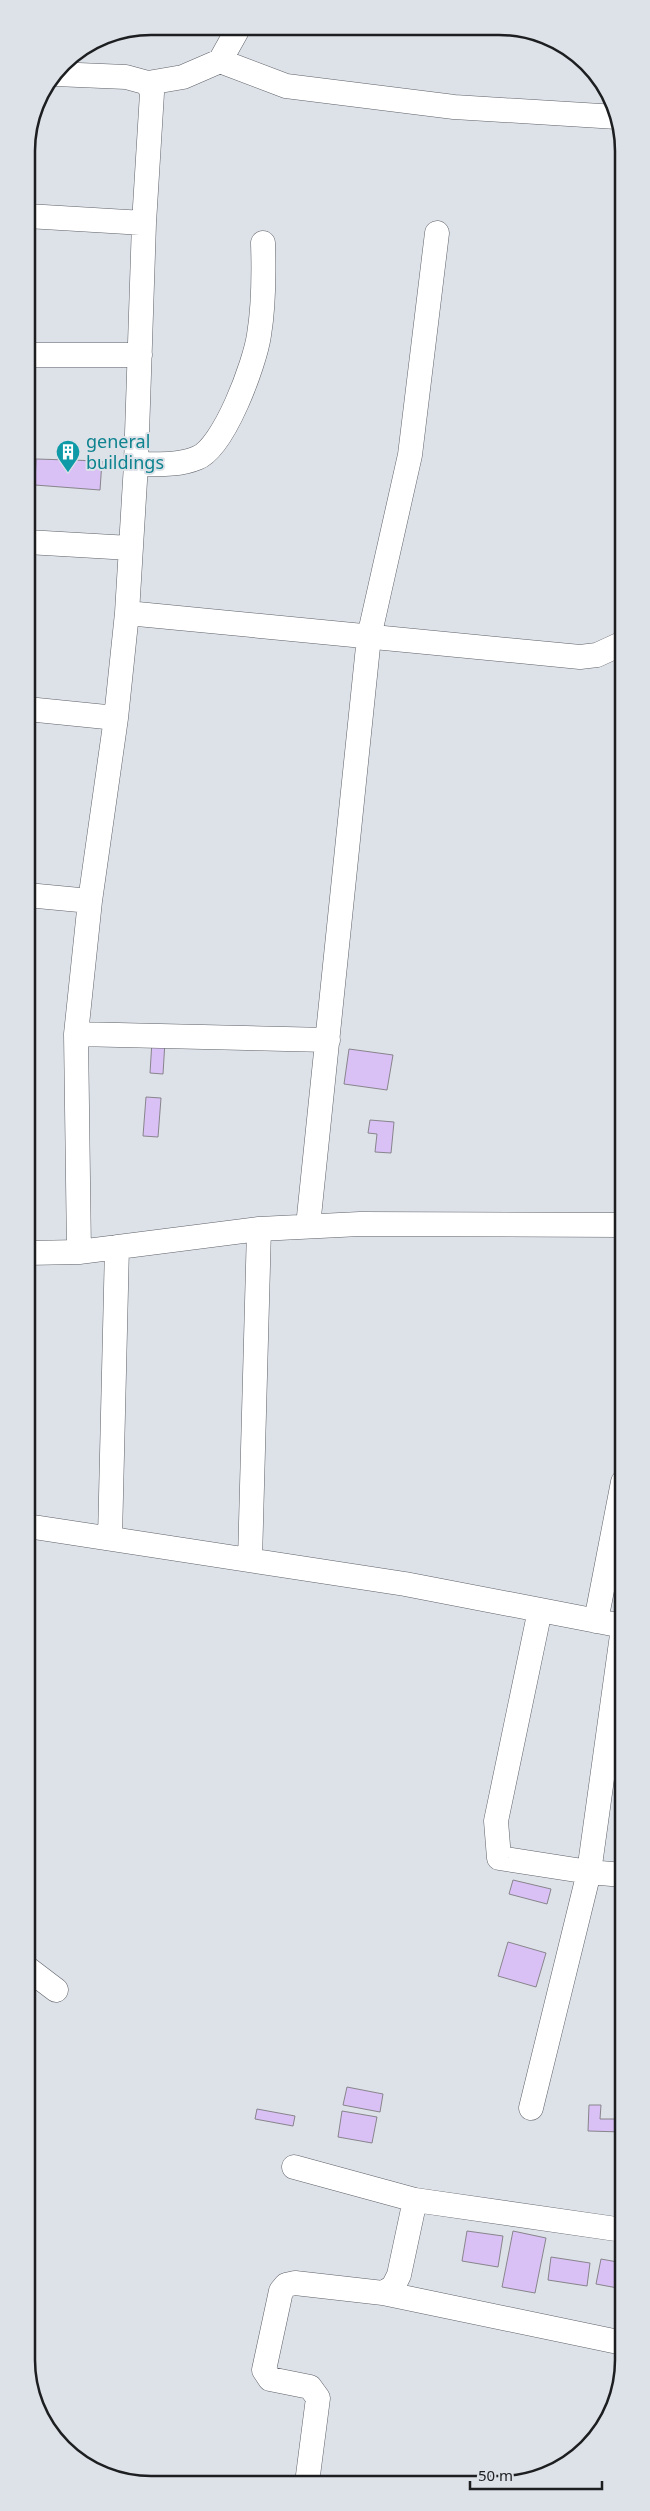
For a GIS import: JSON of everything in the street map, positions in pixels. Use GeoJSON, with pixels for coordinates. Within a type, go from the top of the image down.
{"type":"FeatureCollection","features":[{"type":"Feature","properties":{"kind":"street"},"geometry":{"type":"LineString","coordinates":[[64,74],[126,77],[148,83],[183,77],[220,61],[235,35]]}},
{"type":"Feature","properties":{"kind":"street"},"geometry":{"type":"LineString","coordinates":[[220,61],[286,86],[454,107],[609,117]]}},
{"type":"Feature","properties":{"kind":"street"},"geometry":{"type":"LineString","coordinates":[[79,1252],[76,1034],[90,901],[116,718],[127,613],[136,464],[144,223],[152,92],[148,83]]}},
{"type":"Feature","properties":{"kind":"street"},"geometry":{"type":"LineString","coordinates":[[35,217],[144,223]]}},
{"type":"Feature","properties":{"kind":"street"},"geometry":{"type":"LineString","coordinates":[[308,1226],[369,637],[410,455],[437,233]]}},
{"type":"Feature","properties":{"kind":"street"},"geometry":{"type":"LineString","coordinates":[[136,464],[172,464],[198,458],[219,439],[246,381],[259,336],[264,275],[263,243]]}},
{"type":"Feature","properties":{"kind":"street"},"geometry":{"type":"LineString","coordinates":[[35,355],[140,355]]}},
{"type":"Feature","properties":{"kind":"street"},"geometry":{"type":"LineString","coordinates":[[35,542],[130,548]]}},
{"type":"Feature","properties":{"kind":"street"},"geometry":{"type":"LineString","coordinates":[[127,613],[580,657],[597,655],[615,647]]}},
{"type":"Feature","properties":{"kind":"street"},"geometry":{"type":"LineString","coordinates":[[35,710],[116,718]]}},
{"type":"Feature","properties":{"kind":"street"},"geometry":{"type":"LineString","coordinates":[[35,896],[90,901]]}},
{"type":"Feature","properties":{"kind":"street"},"geometry":{"type":"LineString","coordinates":[[76,1034],[328,1040]]}},
{"type":"Feature","properties":{"kind":"street"},"geometry":{"type":"LineString","coordinates":[[35,1253],[79,1252],[259,1229],[308,1226],[360,1224],[615,1225]]}},
{"type":"Feature","properties":{"kind":"street"},"geometry":{"type":"LineString","coordinates":[[250,1560],[259,1229]]}},
{"type":"Feature","properties":{"kind":"street"},"geometry":{"type":"LineString","coordinates":[[110,1538],[117,1247]]}},
{"type":"Feature","properties":{"kind":"street"},"geometry":{"type":"LineString","coordinates":[[596,1622],[615,1523]]}},
{"type":"Feature","properties":{"kind":"street"},"geometry":{"type":"LineString","coordinates":[[35,1527],[405,1584],[615,1626]]}},
{"type":"Feature","properties":{"kind":"street"},"geometry":{"type":"LineString","coordinates":[[540,1610],[496,1821],[499,1858],[615,1874]]}},
{"type":"Feature","properties":{"kind":"street"},"geometry":{"type":"LineString","coordinates":[[531,2108],[590,1872],[615,1686]]}},
{"type":"Feature","properties":{"kind":"street"},"geometry":{"type":"LineString","coordinates":[[35,1974],[56,1990]]}},
{"type":"Feature","properties":{"kind":"street"},"geometry":{"type":"LineString","coordinates":[[294,2167],[415,2200],[615,2229]]}},
{"type":"Feature","properties":{"kind":"street"},"geometry":{"type":"LineString","coordinates":[[383,2293],[393,2287],[399,2275],[415,2200]]}},
{"type":"Feature","properties":{"kind":"street"},"geometry":{"type":"LineString","coordinates":[[308,2476],[318,2398],[310,2387],[270,2379],[264,2370],[281,2291],[286,2286],[295,2282],[383,2293],[615,2341]]}},
{"type":"Feature","properties":{"kind":"building","name":"general buildings"},"geometry":{"type":"Polygon","coordinates":[[[36,459],[102,461],[100,490],[35,485],[36,459]]]}},
{"type":"Feature","properties":{"kind":"building"},"geometry":{"type":"Polygon","coordinates":[[[152,1041],[165,1041],[163,1074],[150,1073],[152,1041]]]}},
{"type":"Feature","properties":{"kind":"building"},"geometry":{"type":"Polygon","coordinates":[[[349,1049],[393,1055],[387,1090],[344,1084],[349,1049]]]}},
{"type":"Feature","properties":{"kind":"building"},"geometry":{"type":"Polygon","coordinates":[[[146,1097],[161,1098],[158,1137],[143,1136],[146,1097]]]}},
{"type":"Feature","properties":{"kind":"building"},"geometry":{"type":"Polygon","coordinates":[[[370,1120],[394,1122],[391,1153],[375,1152],[377,1134],[368,1133],[370,1120]]]}},
{"type":"Feature","properties":{"kind":"building"},"geometry":{"type":"Polygon","coordinates":[[[513,1880],[551,1889],[547,1904],[509,1894],[513,1880]]]}},
{"type":"Feature","properties":{"kind":"building"},"geometry":{"type":"Polygon","coordinates":[[[508,1942],[546,1953],[536,1987],[498,1976],[508,1942]]]}},
{"type":"Feature","properties":{"kind":"building"},"geometry":{"type":"Polygon","coordinates":[[[347,2087],[383,2094],[380,2112],[343,2105],[347,2087]]]}},
{"type":"Feature","properties":{"kind":"building"},"geometry":{"type":"Polygon","coordinates":[[[589,2105],[601,2105],[600,2119],[615,2119],[615,2132],[588,2131],[589,2105]]]}},
{"type":"Feature","properties":{"kind":"building"},"geometry":{"type":"Polygon","coordinates":[[[257,2109],[295,2116],[293,2126],[255,2119],[257,2109]]]}},
{"type":"Feature","properties":{"kind":"building"},"geometry":{"type":"Polygon","coordinates":[[[342,2111],[377,2117],[372,2143],[338,2137],[342,2111]]]}},
{"type":"Feature","properties":{"kind":"building"},"geometry":{"type":"Polygon","coordinates":[[[467,2231],[503,2236],[498,2267],[462,2261],[467,2231]]]}},
{"type":"Feature","properties":{"kind":"building"},"geometry":{"type":"Polygon","coordinates":[[[513,2231],[546,2238],[535,2293],[502,2287],[513,2231]]]}},
{"type":"Feature","properties":{"kind":"building"},"geometry":{"type":"Polygon","coordinates":[[[551,2257],[590,2263],[587,2286],[548,2280],[551,2257]]]}},
{"type":"Feature","properties":{"kind":"building"},"geometry":{"type":"Polygon","coordinates":[[[601,2259],[615,2262],[615,2288],[596,2284],[601,2259]]]}},
{"type":"Feature","properties":{"kind":"place","name":"general buildings"},"geometry":{"type":"Point","coordinates":[68,473]}}]}
